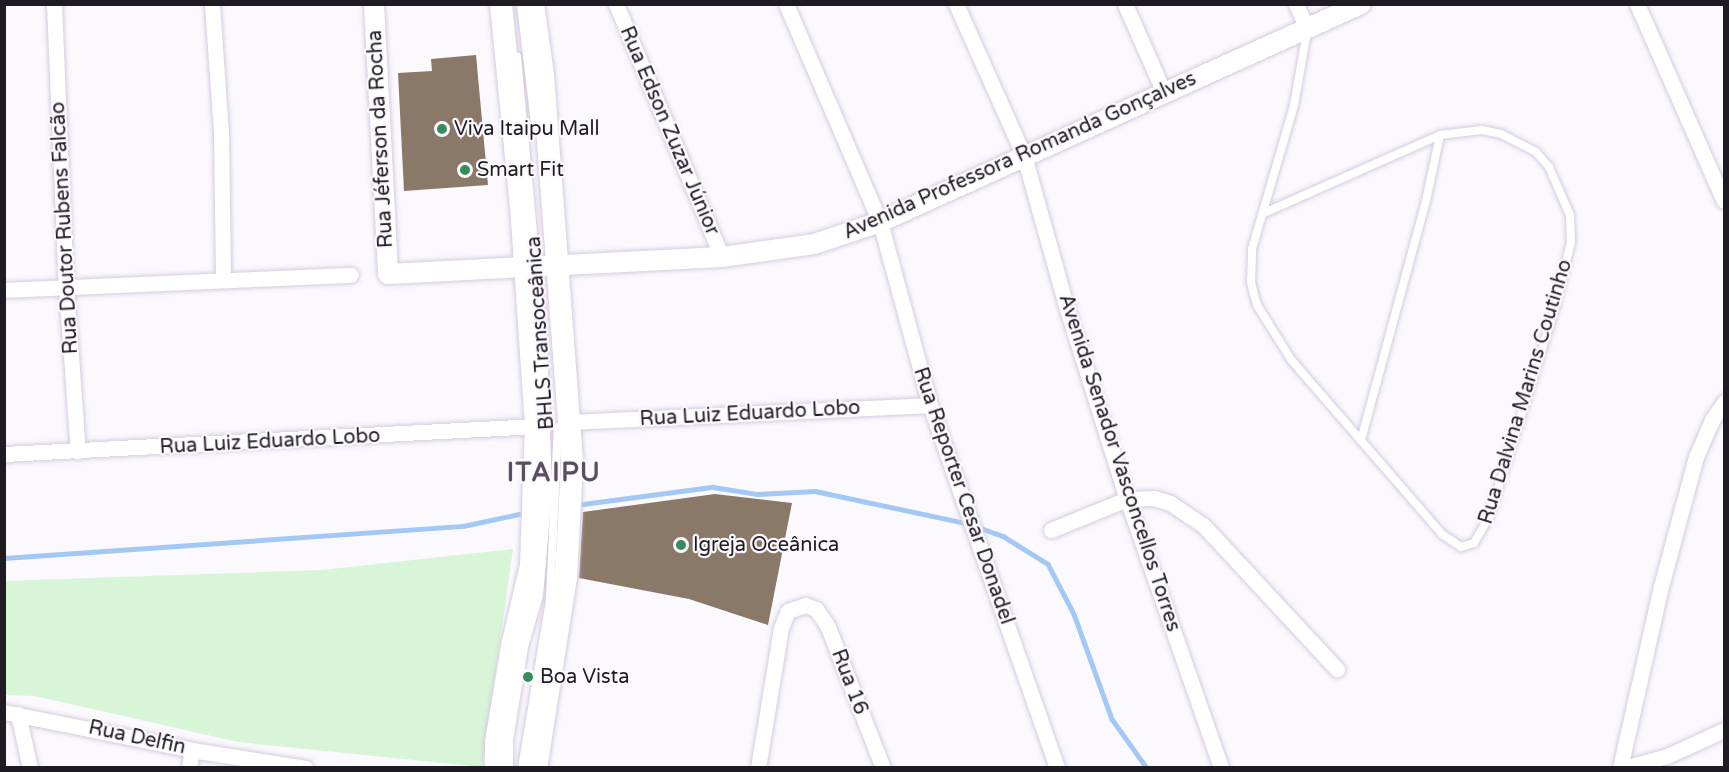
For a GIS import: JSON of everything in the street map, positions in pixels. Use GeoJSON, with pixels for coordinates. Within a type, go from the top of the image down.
{"type":"FeatureCollection","features":[{"type":"Feature","properties":{"kind":"main road"},"geometry":{"type":"LineString","coordinates":[[501,4],[543,265],[562,416],[566,577],[536,768]]}},
{"type":"Feature","properties":{"kind":"main road"},"geometry":{"type":"LineString","coordinates":[[496,768],[496,742],[513,642],[531,566],[543,265],[543,75],[533,4]]}},
{"type":"Feature","properties":{"kind":"street","name":"Rua Doutor Rubens Falcão"},"geometry":{"type":"LineString","coordinates":[[54,4],[66,286],[78,452]]}},
{"type":"Feature","properties":{"kind":"street"},"geometry":{"type":"LineString","coordinates":[[212,4],[220,134],[223,279]]}},
{"type":"Feature","properties":{"kind":"street","name":"Rua Jéferson da Rocha"},"geometry":{"type":"LineString","coordinates":[[374,4],[388,274]]}},
{"type":"Feature","properties":{"kind":"street","name":"Rua Edson Zuzar Júnior"},"geometry":{"type":"LineString","coordinates":[[616,4],[722,257]]}},
{"type":"Feature","properties":{"kind":"street","name":"Rua Reporter Cesar Donadel"},"geometry":{"type":"LineString","coordinates":[[786,4],[880,222],[930,405],[1057,768]]}},
{"type":"Feature","properties":{"kind":"street","name":"Avenida Senador Vasconcellos Torres"},"geometry":{"type":"LineString","coordinates":[[956,4],[1024,156],[1127,499],[1221,768]]}},
{"type":"Feature","properties":{"kind":"street"},"geometry":{"type":"LineString","coordinates":[[1125,4],[1164,93]]}},
{"type":"Feature","properties":{"kind":"street"},"geometry":{"type":"LineString","coordinates":[[1296,4],[1307,29]]}},
{"type":"Feature","properties":{"kind":"street","name":"Avenida Professora Romanda Gonçalves"},"geometry":{"type":"LineString","coordinates":[[388,274],[722,257],[814,244],[880,222],[1361,4]]}},
{"type":"Feature","properties":{"kind":"street"},"geometry":{"type":"LineString","coordinates":[[1637,4],[1725,201]]}},
{"type":"Feature","properties":{"kind":"street"},"geometry":{"type":"LineString","coordinates":[[4,290],[351,274]]}},
{"type":"Feature","properties":{"kind":"street"},"geometry":{"type":"LineString","coordinates":[[1725,402],[1712,420],[1696,457],[1660,590],[1622,768],[1667,756],[1725,730]]}},
{"type":"Feature","properties":{"kind":"street","name":"Rua Luiz Eduardo Lobo"},"geometry":{"type":"LineString","coordinates":[[562,416],[930,405]]}},
{"type":"Feature","properties":{"kind":"street","name":"Rua Luiz Eduardo Lobo"},"geometry":{"type":"LineString","coordinates":[[4,454],[78,452],[536,426]]}},
{"type":"Feature","properties":{"kind":"street"},"geometry":{"type":"LineString","coordinates":[[1051,530],[1127,499],[1154,498],[1187,511],[1337,669]]}},
{"type":"Feature","properties":{"kind":"street","name":"Rua 16"},"geometry":{"type":"LineString","coordinates":[[758,768],[781,628],[788,611],[805,605],[816,609],[828,627],[883,768]]}},
{"type":"Feature","properties":{"kind":"street"},"geometry":{"type":"LineString","coordinates":[[11,713],[30,768]]}},
{"type":"Feature","properties":{"kind":"street","name":"Rua Delfin"},"geometry":{"type":"LineString","coordinates":[[11,713],[192,750],[306,768]]}},
{"type":"Feature","properties":{"kind":"street"},"geometry":{"type":"LineString","coordinates":[[189,768],[192,750]]}},
{"type":"Feature","properties":{"kind":"lane","name":"BHLS Transoceânica"},"geometry":{"type":"LineString","coordinates":[[508,4],[523,96],[543,265],[549,424],[549,489],[539,595],[524,647],[509,740],[509,768]]}},
{"type":"Feature","properties":{"kind":"lane"},"geometry":{"type":"LineString","coordinates":[[521,4],[537,146]]}},
{"type":"Feature","properties":{"kind":"lane","name":"Rua Dalvina Marins Coutinho"},"geometry":{"type":"LineString","coordinates":[[1264,213],[1440,135],[1482,130],[1501,134],[1536,153],[1549,167],[1570,215],[1571,233],[1554,311],[1489,517],[1474,543],[1461,547],[1454,544],[1292,361],[1257,305],[1251,263],[1264,213],[1299,80],[1307,29]]}},
{"type":"Feature","properties":{"kind":"lane"},"geometry":{"type":"LineString","coordinates":[[1361,440],[1426,201],[1440,135]]}},
{"type":"Feature","properties":{"kind":"lane","name":"BHLS Transoceânica"},"geometry":{"type":"LineString","coordinates":[[522,768],[550,600],[562,416]]}},
{"type":"Feature","properties":{"kind":"green space"},"geometry":{"type":"Polygon","coordinates":[[[513,549],[482,767],[238,742],[35,696],[5,695],[5,581],[322,570],[513,549]]]}},
{"type":"Feature","properties":{"kind":"building","name":"Viva Itaipu Mall"},"geometry":{"type":"Polygon","coordinates":[[[476,55],[488,185],[404,191],[398,73],[432,71],[431,59],[476,55]]]}},
{"type":"Feature","properties":{"kind":"building","name":"Igreja Oceânica"},"geometry":{"type":"Polygon","coordinates":[[[715,494],[792,503],[768,625],[689,599],[579,578],[583,512],[715,494]]]}},
{"type":"Feature","properties":{"kind":"waterway"},"geometry":{"type":"LineString","coordinates":[[583,504],[713,487],[757,494],[815,491],[966,523]]}},
{"type":"Feature","properties":{"kind":"waterway"},"geometry":{"type":"LineString","coordinates":[[4,558],[463,526],[524,513]]}},
{"type":"Feature","properties":{"kind":"waterway"},"geometry":{"type":"LineString","coordinates":[[977,527],[1003,536],[1048,564],[1074,614],[1112,719],[1147,768]]}},
{"type":"Feature","properties":{"kind":"place","name":"Viva Itaipu Mall"},"geometry":{"type":"Point","coordinates":[442,129]}},
{"type":"Feature","properties":{"kind":"place","name":"Smart Fit"},"geometry":{"type":"Point","coordinates":[465,170]}},
{"type":"Feature","properties":{"kind":"place","name":"Igreja Oceânica"},"geometry":{"type":"Point","coordinates":[681,545]}},
{"type":"Feature","properties":{"kind":"place","name":"Boa Vista"},"geometry":{"type":"Point","coordinates":[528,677]}},
{"type":"Feature","properties":{"kind":"district","name":"ITAIPU"},"geometry":{"type":"Point","coordinates":[554,473]}}]}
